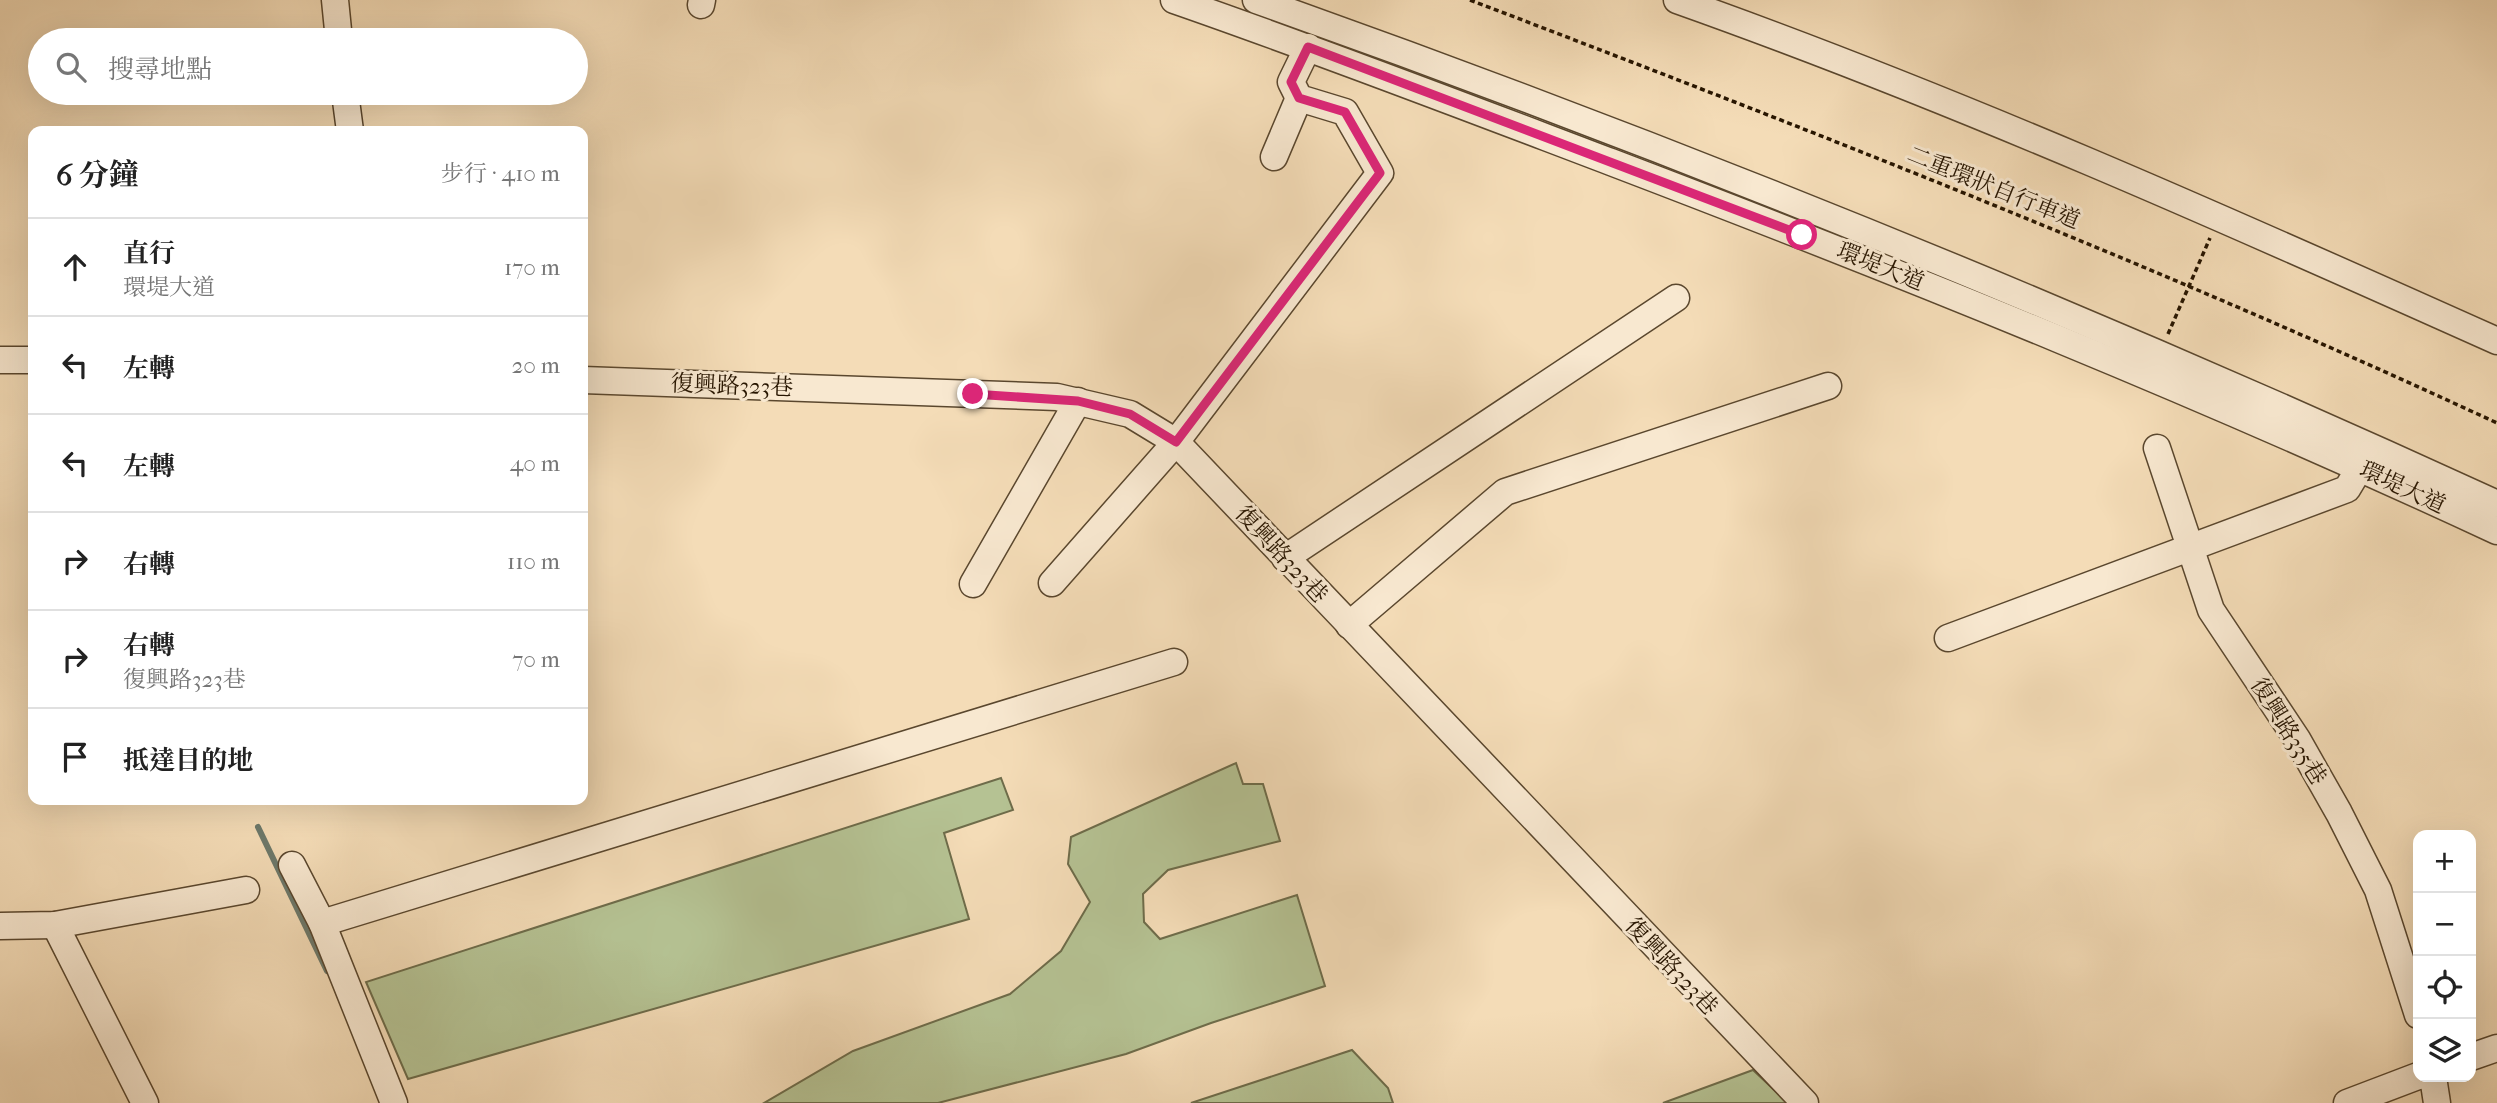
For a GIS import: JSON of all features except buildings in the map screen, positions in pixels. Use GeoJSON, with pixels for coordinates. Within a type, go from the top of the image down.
{"type":"FeatureCollection","features":[{"type":"Feature","properties":{"kind":"street"},"geometry":{"type":"LineString","coordinates":[[335,0],[338,28]]}},
{"type":"Feature","properties":{"kind":"street","name":"環堤大道"},"geometry":{"type":"LineString","coordinates":[[1174,0],[1308,47],[1854,255],[2367,457],[2497,504]]}},
{"type":"Feature","properties":{"kind":"street","name":"環堤大道"},"geometry":{"type":"LineString","coordinates":[[1256,0],[1588,123],[1934,258],[2367,457],[2497,531]]}},
{"type":"Feature","properties":{"kind":"street"},"geometry":{"type":"LineString","coordinates":[[1677,0],[1909,90],[2219,217],[2497,341]]}},
{"type":"Feature","properties":{"kind":"street"},"geometry":{"type":"LineString","coordinates":[[1052,583],[1176,442],[1380,173],[1345,112],[1299,98],[1291,82],[1308,47]]}},
{"type":"Feature","properties":{"kind":"street"},"geometry":{"type":"LineString","coordinates":[[1275,157],[1299,98]]}},
{"type":"Feature","properties":{"kind":"street"},"geometry":{"type":"LineString","coordinates":[[346,105],[348,126]]}},
{"type":"Feature","properties":{"kind":"street"},"geometry":{"type":"LineString","coordinates":[[1285,558],[1676,298]]}},
{"type":"Feature","properties":{"kind":"street"},"geometry":{"type":"LineString","coordinates":[[0,360],[28,360]]}},
{"type":"Feature","properties":{"kind":"street","name":"復興路323巷"},"geometry":{"type":"LineString","coordinates":[[588,380],[1078,401],[1130,414],[1176,442],[1805,1103]]}},
{"type":"Feature","properties":{"kind":"street"},"geometry":{"type":"LineString","coordinates":[[1349,625],[1505,492],[1828,386]]}},
{"type":"Feature","properties":{"kind":"street"},"geometry":{"type":"LineString","coordinates":[[973,584],[1078,401]]}},
{"type":"Feature","properties":{"kind":"street","name":"復興路335巷"},"geometry":{"type":"LineString","coordinates":[[2157,449],[2211,610],[2297,739],[2339,813],[2378,890],[2413,999]]}},
{"type":"Feature","properties":{"kind":"street"},"geometry":{"type":"LineString","coordinates":[[1948,638],[2190,550],[2347,489],[2367,457]]}},
{"type":"Feature","properties":{"kind":"street"},"geometry":{"type":"LineString","coordinates":[[322,923],[1174,662]]}},
{"type":"Feature","properties":{"kind":"street"},"geometry":{"type":"LineString","coordinates":[[292,865],[322,923],[394,1103]]}},
{"type":"Feature","properties":{"kind":"street"},"geometry":{"type":"LineString","coordinates":[[0,926],[55,925],[247,890]]}},
{"type":"Feature","properties":{"kind":"street"},"geometry":{"type":"LineString","coordinates":[[55,925],[145,1103]]}},
{"type":"Feature","properties":{"kind":"street"},"geometry":{"type":"LineString","coordinates":[[2476,1056],[2497,1048]]}},
{"type":"Feature","properties":{"kind":"street"},"geometry":{"type":"LineString","coordinates":[[2347,1103],[2413,1078]]}},
{"type":"Feature","properties":{"kind":"street"},"geometry":{"type":"LineString","coordinates":[[2434,1082],[2437,1103]]}},
{"type":"Feature","properties":{"kind":"path","name":"二重環狀自行車道"},"geometry":{"type":"LineString","coordinates":[[1470,0],[1772,115],[2188,285],[2497,423]]}},
{"type":"Feature","properties":{"kind":"path"},"geometry":{"type":"LineString","coordinates":[[2164,343],[2219,217]]}},
{"type":"Feature","properties":{"kind":"green space"},"geometry":{"type":"Polygon","coordinates":[[[1236,763],[1243,784],[1263,784],[1280,841],[1168,870],[1143,894],[1144,922],[1160,939],[1297,895],[1325,986],[1126,1054],[938,1103],[764,1103],[853,1051],[1010,994],[1061,951],[1090,902],[1068,864],[1071,837],[1236,763]]]}},
{"type":"Feature","properties":{"kind":"green space"},"geometry":{"type":"Polygon","coordinates":[[[1001,778],[1013,810],[944,833],[969,919],[408,1079],[366,982],[1001,778]]]}},
{"type":"Feature","properties":{"kind":"green space"},"geometry":{"type":"Polygon","coordinates":[[[1352,1050],[1388,1088],[1393,1103],[1191,1103],[1352,1050]]]}},
{"type":"Feature","properties":{"kind":"green space"},"geometry":{"type":"Polygon","coordinates":[[[1753,1070],[1788,1103],[1663,1103],[1753,1070]]]}},
{"type":"Feature","properties":{"kind":"waterway"},"geometry":{"type":"LineString","coordinates":[[258,827],[327,971]]}},
{"type":"Feature","properties":{"kind":"route"},"geometry":{"type":"LineString","coordinates":[[973,394],[1057,397],[1078,401],[1130,414],[1176,442],[1380,173],[1345,112],[1299,98],[1291,82],[1308,47],[1802,235]]}}]}
